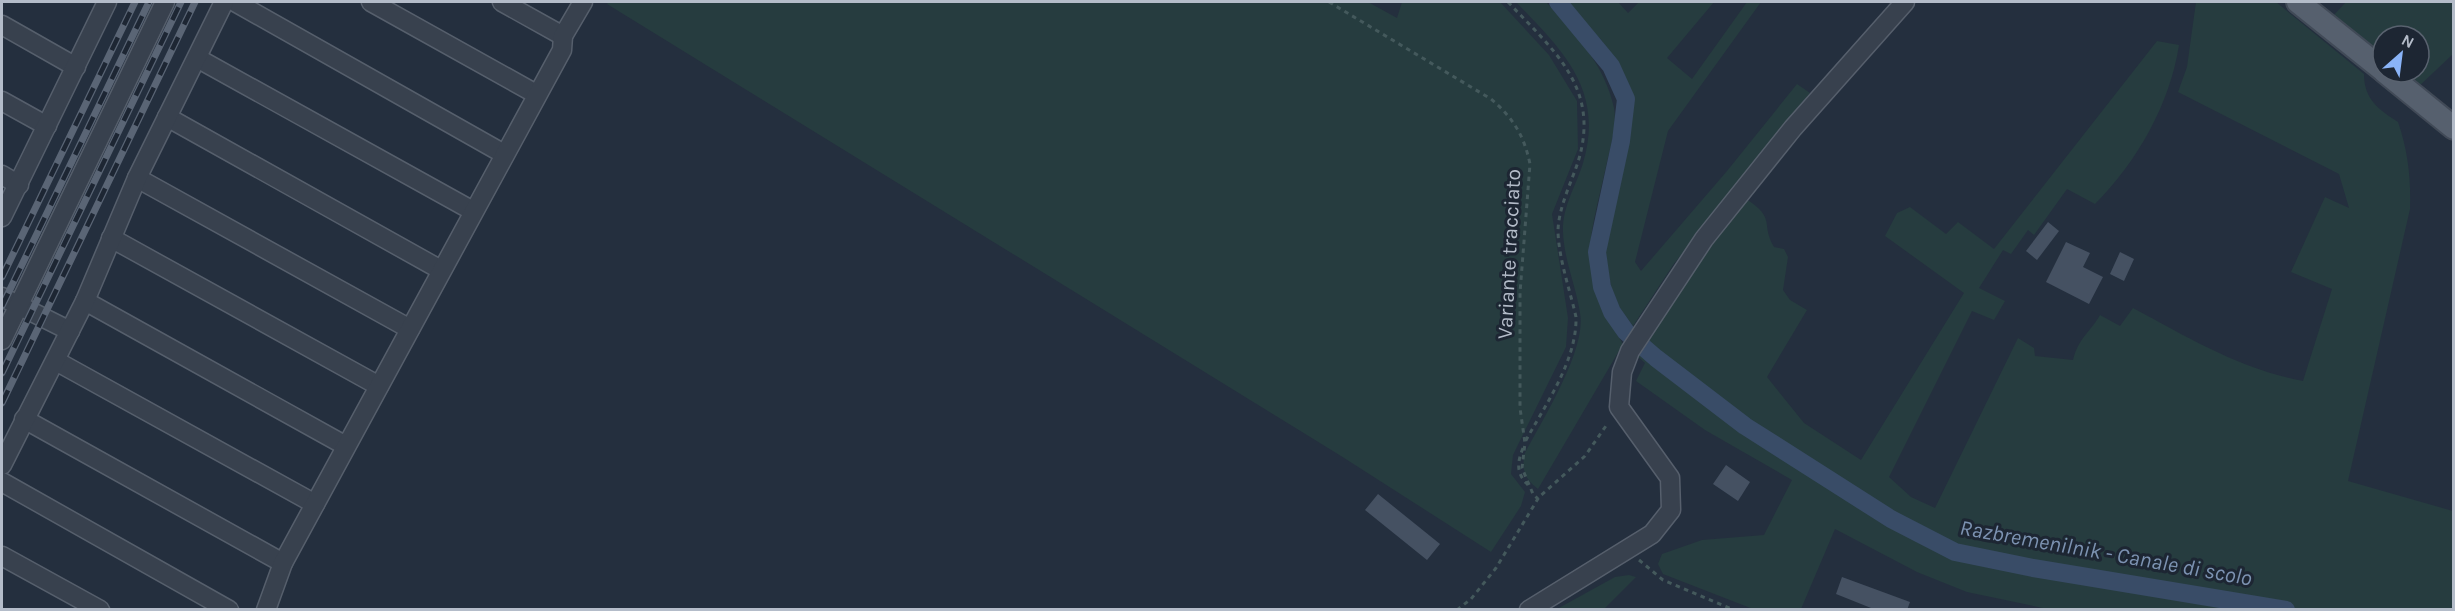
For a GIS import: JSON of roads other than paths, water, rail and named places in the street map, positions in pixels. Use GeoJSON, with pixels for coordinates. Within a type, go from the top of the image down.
{"type":"FeatureCollection","features":[{"type":"Feature","properties":{"kind":"main road"},"geometry":{"type":"LineString","coordinates":[[2298,2],[2371,61]]}},
{"type":"Feature","properties":{"kind":"main road"},"geometry":{"type":"LineString","coordinates":[[2400,84],[2454,128]]}},
{"type":"Feature","properties":{"kind":"street"},"geometry":{"type":"LineString","coordinates":[[2,340],[165,2]]}},
{"type":"Feature","properties":{"kind":"street"},"geometry":{"type":"LineString","coordinates":[[2,465],[85,301],[137,178],[224,2]]}},
{"type":"Feature","properties":{"kind":"street"},"geometry":{"type":"LineString","coordinates":[[235,2],[504,154]]}},
{"type":"Feature","properties":{"kind":"street"},"geometry":{"type":"LineString","coordinates":[[371,2],[536,94]]}},
{"type":"Feature","properties":{"kind":"street"},"geometry":{"type":"LineString","coordinates":[[502,2],[563,36]]}},
{"type":"Feature","properties":{"kind":"street"},"geometry":{"type":"LineString","coordinates":[[266,609],[283,563],[536,94],[562,50],[563,36],[583,2]]}},
{"type":"Feature","properties":{"kind":"street"},"geometry":{"type":"LineString","coordinates":[[1529,609],[1652,534],[1671,510],[1670,478],[1619,407],[1622,372],[1629,351],[1711,230],[1801,119],[1905,2]]}},
{"type":"Feature","properties":{"kind":"street"},"geometry":{"type":"LineString","coordinates":[[2,217],[76,67],[104,3]]}},
{"type":"Feature","properties":{"kind":"street"},"geometry":{"type":"LineString","coordinates":[[2,25],[76,67]]}},
{"type":"Feature","properties":{"kind":"street"},"geometry":{"type":"LineString","coordinates":[[197,58],[473,211]]}},
{"type":"Feature","properties":{"kind":"street"},"geometry":{"type":"LineString","coordinates":[[2,101],[47,126]]}},
{"type":"Feature","properties":{"kind":"street"},"geometry":{"type":"LineString","coordinates":[[167,117],[441,270]]}},
{"type":"Feature","properties":{"kind":"street"},"geometry":{"type":"LineString","coordinates":[[2,175],[19,185]]}},
{"type":"Feature","properties":{"kind":"street"},"geometry":{"type":"LineString","coordinates":[[137,178],[410,329]]}},
{"type":"Feature","properties":{"kind":"street"},"geometry":{"type":"LineString","coordinates":[[111,238],[379,386]]}},
{"type":"Feature","properties":{"kind":"street"},"geometry":{"type":"LineString","coordinates":[[2,297],[70,331]]}},
{"type":"Feature","properties":{"kind":"street"},"geometry":{"type":"LineString","coordinates":[[85,301],[346,446]]}},
{"type":"Feature","properties":{"kind":"street"},"geometry":{"type":"LineString","coordinates":[[56,361],[315,504]]}},
{"type":"Feature","properties":{"kind":"street"},"geometry":{"type":"LineString","coordinates":[[24,420],[283,563]]}},
{"type":"Feature","properties":{"kind":"street"},"geometry":{"type":"LineString","coordinates":[[2,482],[229,609]]}},
{"type":"Feature","properties":{"kind":"street"},"geometry":{"type":"LineString","coordinates":[[2,556],[100,609]]}},
{"type":"Feature","properties":{"kind":"waterway","name":"Razbremenilnik - Canale di scolo"},"geometry":{"type":"LineString","coordinates":[[1558,2],[1611,66],[1626,99],[1621,141],[1597,252],[1602,287],[1612,312],[1626,332],[1656,358],[1745,426],[1891,519],[1955,552],[2033,568],[2286,610]]}},
{"type":"Feature","properties":{"kind":"railway"},"geometry":{"type":"LineString","coordinates":[[2,277],[135,2]]}},
{"type":"Feature","properties":{"kind":"railway"},"geometry":{"type":"LineString","coordinates":[[2,306],[149,2]]}},
{"type":"Feature","properties":{"kind":"railway"},"geometry":{"type":"LineString","coordinates":[[2,373],[181,2]]}},
{"type":"Feature","properties":{"kind":"railway"},"geometry":{"type":"LineString","coordinates":[[2,403],[195,2]]}}]}
